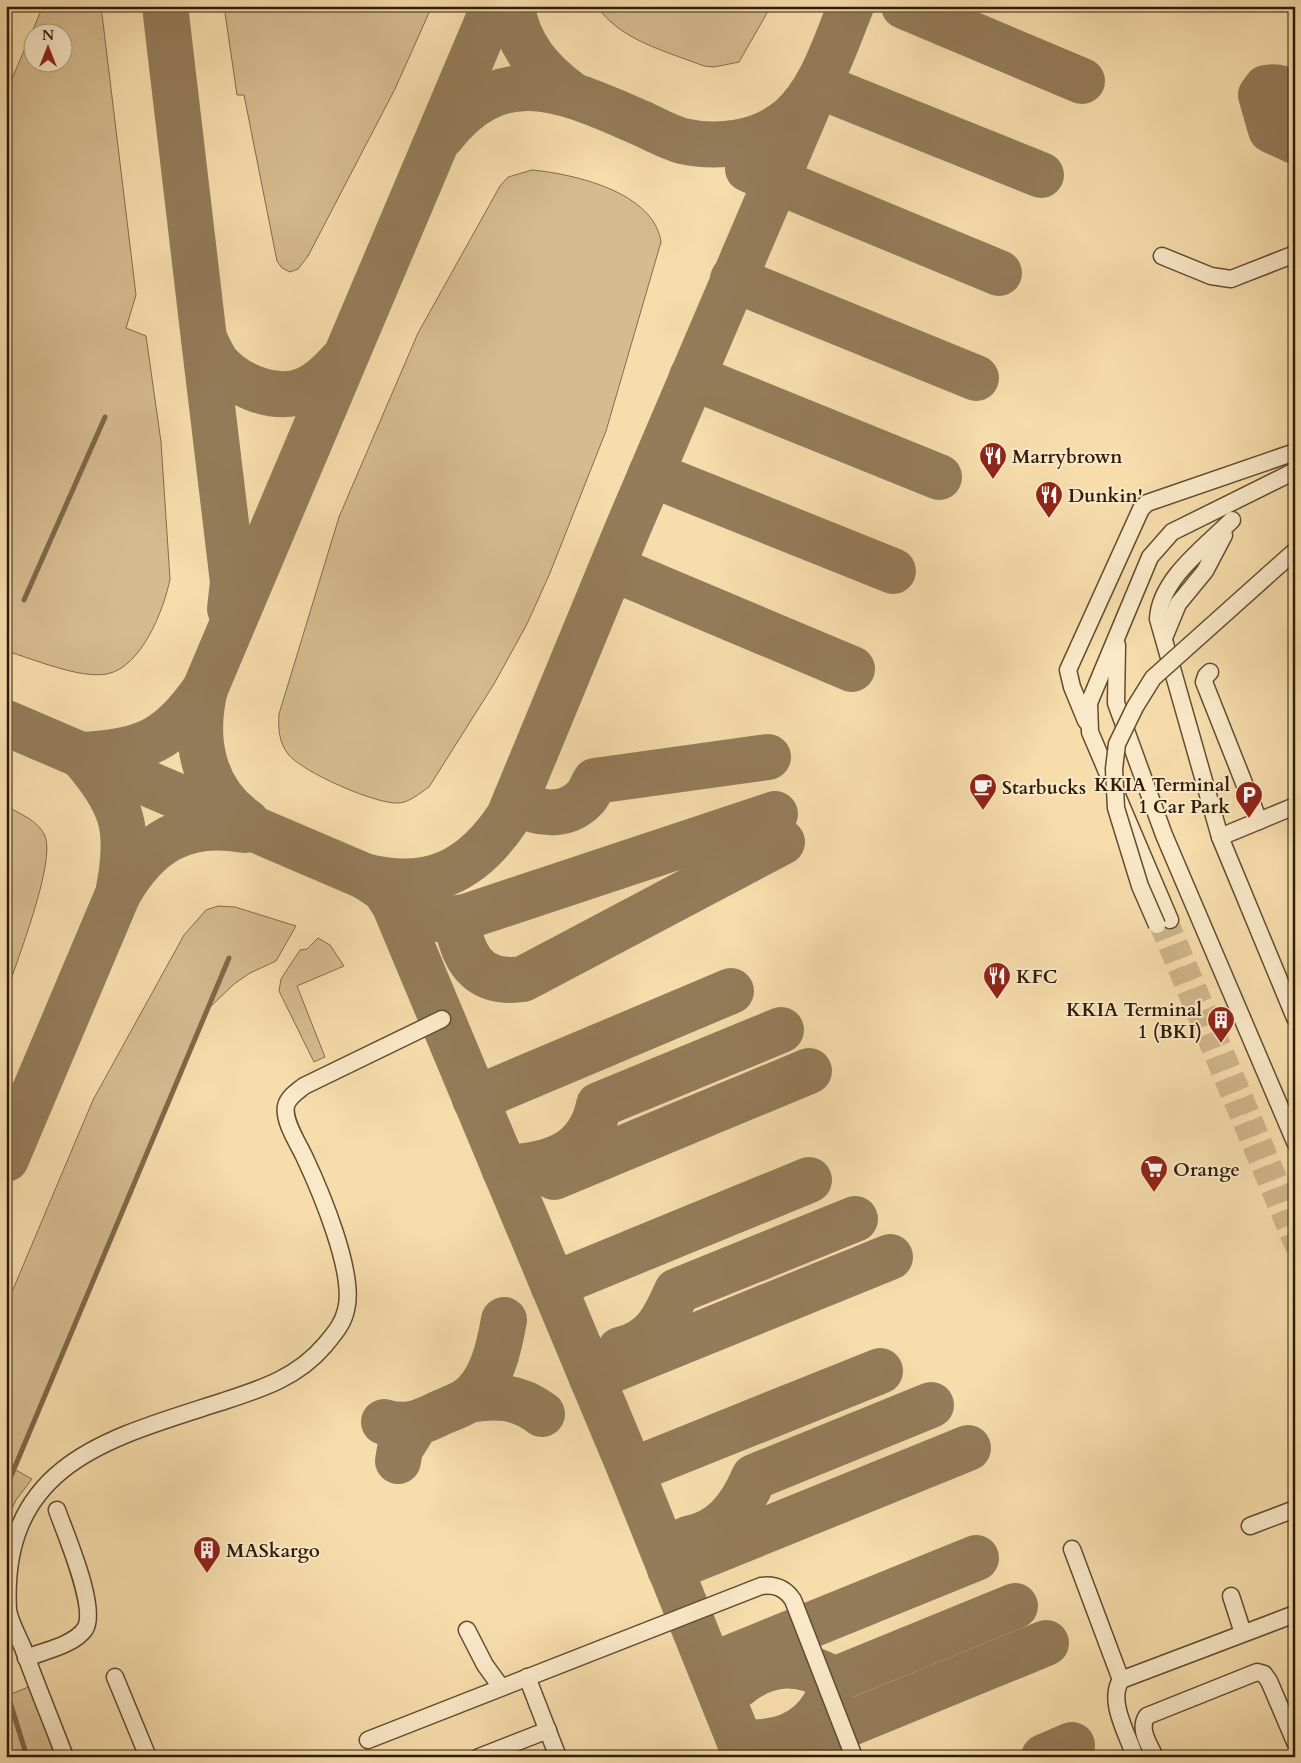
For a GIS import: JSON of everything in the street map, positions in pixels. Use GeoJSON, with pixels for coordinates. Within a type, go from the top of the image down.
{"type":"FeatureCollection","features":[{"type":"Feature","properties":{"kind":"street"},"geometry":{"type":"LineString","coordinates":[[1162,256],[1211,276],[1231,279],[1295,254]]}},
{"type":"Feature","properties":{"kind":"street"},"geometry":{"type":"LineString","coordinates":[[1295,452],[1147,503],[1141,510],[1068,670],[1072,687],[1090,732],[1163,923],[1140,886],[1116,808],[1114,769],[1117,744],[1134,707],[1154,678],[1295,552]]}},
{"type":"Feature","properties":{"kind":"street"},"geometry":{"type":"LineString","coordinates":[[1090,732],[1089,703],[1150,557],[1161,542],[1172,532],[1295,471]]}},
{"type":"Feature","properties":{"kind":"street"},"geometry":{"type":"LineString","coordinates":[[1250,494],[1232,520],[1205,571],[1178,604],[1164,638],[1220,837],[1295,1018]]}},
{"type":"Feature","properties":{"kind":"street"},"geometry":{"type":"LineString","coordinates":[[1117,638],[1116,703],[1164,835],[1295,1142]]}},
{"type":"Feature","properties":{"kind":"street"},"geometry":{"type":"LineString","coordinates":[[1210,672],[1204,682],[1259,821]]}},
{"type":"Feature","properties":{"kind":"street"},"geometry":{"type":"LineString","coordinates":[[1220,837],[1295,806]]}},
{"type":"Feature","properties":{"kind":"street"},"geometry":{"type":"LineString","coordinates":[[65,1757],[7,1614],[8,1559],[16,1527],[29,1499],[50,1476],[86,1451],[122,1436],[281,1381],[316,1356],[337,1330],[347,1310],[344,1263],[318,1186],[288,1122],[286,1106],[290,1098],[304,1086],[442,1019]]}},
{"type":"Feature","properties":{"kind":"street"},"geometry":{"type":"LineString","coordinates":[[1250,1526],[1295,1509]]}},
{"type":"Feature","properties":{"kind":"street"},"geometry":{"type":"LineString","coordinates":[[26,1658],[75,1638],[85,1628],[88,1618],[85,1590],[57,1510]]}},
{"type":"Feature","properties":{"kind":"street"},"geometry":{"type":"LineString","coordinates":[[1072,1549],[1121,1680]]}},
{"type":"Feature","properties":{"kind":"street"},"geometry":{"type":"LineString","coordinates":[[368,1740],[688,1613],[761,1586],[770,1585],[787,1591],[793,1600],[854,1757]]}},
{"type":"Feature","properties":{"kind":"street"},"geometry":{"type":"LineString","coordinates":[[1231,1596],[1243,1633]]}},
{"type":"Feature","properties":{"kind":"street"},"geometry":{"type":"LineString","coordinates":[[1135,1757],[1115,1699],[1116,1688],[1121,1680],[1295,1614]]}},
{"type":"Feature","properties":{"kind":"street"},"geometry":{"type":"LineString","coordinates":[[467,1630],[485,1665],[501,1687]]}},
{"type":"Feature","properties":{"kind":"street"},"geometry":{"type":"LineString","coordinates":[[1155,1757],[1143,1728],[1142,1722],[1147,1716],[1257,1672],[1264,1674],[1269,1681],[1295,1742]]}},
{"type":"Feature","properties":{"kind":"street"},"geometry":{"type":"LineString","coordinates":[[115,1677],[148,1757]]}},
{"type":"Feature","properties":{"kind":"street"},"geometry":{"type":"LineString","coordinates":[[526,1677],[558,1757]]}},
{"type":"Feature","properties":{"kind":"street"},"geometry":{"type":"LineString","coordinates":[[479,1757],[548,1730]]}},
{"type":"Feature","properties":{"kind":"shaded area"},"geometry":{"type":"Polygon","coordinates":[[[43,6],[101,6],[136,295],[126,328],[146,336],[161,442],[170,579],[163,606],[149,635],[141,649],[120,669],[107,674],[83,674],[6,651],[6,93],[22,55],[22,72],[72,72],[72,22],[36,22],[43,6]]]}},
{"type":"Feature","properties":{"kind":"shaded area"},"geometry":{"type":"Polygon","coordinates":[[[224,6],[432,6],[395,89],[308,256],[298,269],[290,272],[282,268],[277,261],[244,95],[237,95],[224,6]]]}},
{"type":"Feature","properties":{"kind":"shaded area"},"geometry":{"type":"Polygon","coordinates":[[[597,6],[771,6],[739,62],[714,67],[704,66],[645,44],[618,28],[606,18],[597,6]]]}},
{"type":"Feature","properties":{"kind":"shaded area"},"geometry":{"type":"Polygon","coordinates":[[[532,170],[589,181],[628,198],[644,210],[655,225],[661,242],[606,431],[550,573],[527,624],[494,684],[429,787],[415,797],[399,803],[374,799],[323,778],[308,770],[288,754],[281,740],[279,714],[339,517],[418,333],[500,186],[508,177],[532,170]]]}},
{"type":"Feature","properties":{"kind":"shaded area"},"geometry":{"type":"Polygon","coordinates":[[[6,806],[28,818],[42,830],[47,849],[40,889],[6,994],[6,806]]]}},
{"type":"Feature","properties":{"kind":"shaded area"},"geometry":{"type":"Polygon","coordinates":[[[218,906],[235,907],[296,926],[276,961],[250,973],[234,984],[207,1010],[14,1469],[32,1479],[16,1500],[6,1521],[6,1306],[93,1100],[184,935],[206,910],[218,906]]]}},
{"type":"Feature","properties":{"kind":"shaded area"},"geometry":{"type":"Polygon","coordinates":[[[318,938],[330,945],[344,966],[297,986],[325,1057],[314,1062],[279,991],[281,979],[300,950],[307,949],[318,938]]]}},
{"type":"Feature","properties":{"kind":"shaded area"},"geometry":{"type":"Polygon","coordinates":[[[31,1686],[55,1757],[6,1757],[6,1696],[31,1686]]]}},
{"type":"Feature","properties":{"kind":"waterway"},"geometry":{"type":"LineString","coordinates":[[24,600],[105,417]]}},
{"type":"Feature","properties":{"kind":"waterway"},"geometry":{"type":"LineString","coordinates":[[6,1488],[229,958]]}},
{"type":"Feature","properties":{"kind":"waterway"},"geometry":{"type":"LineString","coordinates":[[6,1689],[27,1757]]}},
{"type":"Feature","properties":{"kind":"taxiway"},"geometry":{"type":"LineString","coordinates":[[165,6],[204,339],[215,360],[225,371],[246,385],[269,393],[281,394],[305,390],[331,372],[344,358]]}},
{"type":"Feature","properties":{"kind":"taxiway"},"geometry":{"type":"LineString","coordinates":[[81,755],[121,751],[138,747],[153,740],[179,721],[205,689],[494,6]]}},
{"type":"Feature","properties":{"kind":"taxiway"},"geometry":{"type":"LineString","coordinates":[[512,6],[519,33],[532,56],[540,67],[571,94]]}},
{"type":"Feature","properties":{"kind":"taxiway"},"geometry":{"type":"LineString","coordinates":[[442,136],[465,111],[489,96],[513,89],[537,88],[589,101],[682,141],[724,144],[752,139],[766,134],[790,119],[811,95],[833,51],[851,6]]}},
{"type":"Feature","properties":{"kind":"taxiway"},"geometry":{"type":"LineString","coordinates":[[904,6],[1082,81]]}},
{"type":"Feature","properties":{"kind":"taxiway"},"geometry":{"type":"LineString","coordinates":[[6,723],[364,876],[387,881],[409,882],[429,879],[447,873],[464,864],[480,851],[509,816],[628,528],[817,85],[1041,175]]}},
{"type":"Feature","properties":{"kind":"taxiway"},"geometry":{"type":"LineString","coordinates":[[1295,98],[1282,89],[1275,87],[1266,88],[1261,95],[1271,130],[1295,141]]}},
{"type":"Feature","properties":{"kind":"taxiway"},"geometry":{"type":"LineString","coordinates":[[748,169],[999,273]]}},
{"type":"Feature","properties":{"kind":"taxiway"},"geometry":{"type":"LineString","coordinates":[[733,279],[976,378]]}},
{"type":"Feature","properties":{"kind":"taxiway"},"geometry":{"type":"LineString","coordinates":[[204,339],[233,582],[230,609]]}},
{"type":"Feature","properties":{"kind":"taxiway"},"geometry":{"type":"LineString","coordinates":[[692,377],[939,477]]}},
{"type":"Feature","properties":{"kind":"taxiway"},"geometry":{"type":"LineString","coordinates":[[651,474],[893,571]]}},
{"type":"Feature","properties":{"kind":"taxiway"},"geometry":{"type":"LineString","coordinates":[[612,568],[852,669]]}},
{"type":"Feature","properties":{"kind":"taxiway"},"geometry":{"type":"LineString","coordinates":[[205,689],[200,727],[205,763],[220,795],[247,822]]}},
{"type":"Feature","properties":{"kind":"taxiway"},"geometry":{"type":"LineString","coordinates":[[6,1159],[118,894],[124,852],[120,819],[107,788],[81,755]]}},
{"type":"Feature","properties":{"kind":"taxiway"},"geometry":{"type":"LineString","coordinates":[[516,799],[532,809],[560,812],[569,809],[585,798],[595,781],[768,757]]}},
{"type":"Feature","properties":{"kind":"taxiway"},"geometry":{"type":"LineString","coordinates":[[394,904],[420,917],[436,919],[465,917],[775,814]]}},
{"type":"Feature","properties":{"kind":"taxiway"},"geometry":{"type":"LineString","coordinates":[[118,894],[141,861],[155,848],[169,839],[185,832],[203,828],[244,830]]}},
{"type":"Feature","properties":{"kind":"taxiway"},"geometry":{"type":"LineString","coordinates":[[459,932],[467,955],[480,971],[499,979],[523,979],[782,842]]}},
{"type":"Feature","properties":{"kind":"taxiway"},"geometry":{"type":"LineString","coordinates":[[364,876],[384,889],[394,904],[631,1471],[746,1757]]}},
{"type":"Feature","properties":{"kind":"taxiway"},"geometry":{"type":"LineString","coordinates":[[475,1099],[731,991]]}},
{"type":"Feature","properties":{"kind":"taxiway"},"geometry":{"type":"LineString","coordinates":[[504,1168],[536,1164],[565,1154],[586,1136],[594,1122],[599,1105],[781,1030]]}},
{"type":"Feature","properties":{"kind":"taxiway"},"geometry":{"type":"LineString","coordinates":[[554,1177],[809,1071]]}},
{"type":"Feature","properties":{"kind":"taxiway"},"geometry":{"type":"LineString","coordinates":[[553,1285],[809,1180]]}},
{"type":"Feature","properties":{"kind":"taxiway"},"geometry":{"type":"LineString","coordinates":[[620,1350],[632,1346],[650,1335],[662,1320],[677,1291],[855,1219]]}},
{"type":"Feature","properties":{"kind":"taxiway"},"geometry":{"type":"LineString","coordinates":[[592,1378],[890,1257]]}},
{"type":"Feature","properties":{"kind":"taxiway"},"geometry":{"type":"LineString","coordinates":[[384,1422],[398,1425],[417,1423],[468,1400],[476,1393],[489,1374],[497,1353],[504,1320]]}},
{"type":"Feature","properties":{"kind":"taxiway"},"geometry":{"type":"LineString","coordinates":[[631,1471],[880,1371]]}},
{"type":"Feature","properties":{"kind":"taxiway"},"geometry":{"type":"LineString","coordinates":[[468,1400],[507,1398],[516,1400],[542,1414]]}},
{"type":"Feature","properties":{"kind":"taxiway"},"geometry":{"type":"LineString","coordinates":[[688,1539],[711,1531],[729,1517],[743,1499],[754,1477],[931,1405]]}},
{"type":"Feature","properties":{"kind":"taxiway"},"geometry":{"type":"LineString","coordinates":[[398,1461],[400,1449],[415,1425]]}},
{"type":"Feature","properties":{"kind":"taxiway"},"geometry":{"type":"LineString","coordinates":[[670,1569],[968,1448]]}},
{"type":"Feature","properties":{"kind":"taxiway"},"geometry":{"type":"LineString","coordinates":[[710,1666],[976,1558]]}},
{"type":"Feature","properties":{"kind":"taxiway"},"geometry":{"type":"LineString","coordinates":[[740,1742],[773,1741],[787,1737],[812,1721],[829,1696],[834,1680],[1015,1606]]}},
{"type":"Feature","properties":{"kind":"taxiway"},"geometry":{"type":"LineString","coordinates":[[792,1747],[1046,1643]]}},
{"type":"Feature","properties":{"kind":"taxiway"},"geometry":{"type":"LineString","coordinates":[[738,1685],[761,1671],[785,1666],[809,1669],[822,1673],[834,1680]]}},
{"type":"Feature","properties":{"kind":"taxiway"},"geometry":{"type":"LineString","coordinates":[[1044,1757],[1072,1745]]}},
{"type":"Feature","properties":{"kind":"tunnel"},"geometry":{"type":"LineString","coordinates":[[1170,920],[1295,1215]]}},
{"type":"Feature","properties":{"kind":"tunnel"},"geometry":{"type":"LineString","coordinates":[[1157,925],[1295,1252]]}},
{"type":"Feature","properties":{"kind":"place","name":"Marrybrown"},"geometry":{"type":"Point","coordinates":[993,480]}},
{"type":"Feature","properties":{"kind":"place","name":"Dunkin'"},"geometry":{"type":"Point","coordinates":[1049,519]}},
{"type":"Feature","properties":{"kind":"place","name":"Starbucks"},"geometry":{"type":"Point","coordinates":[983,811]}},
{"type":"Feature","properties":{"kind":"place","name":"KKIA Terminal 1 Car Park"},"geometry":{"type":"Point","coordinates":[1249,819]}},
{"type":"Feature","properties":{"kind":"place","name":"KFC"},"geometry":{"type":"Point","coordinates":[997,1000]}},
{"type":"Feature","properties":{"kind":"place","name":"KKIA Terminal 1 (BKI)"},"geometry":{"type":"Point","coordinates":[1221,1044]}},
{"type":"Feature","properties":{"kind":"place","name":"Orange"},"geometry":{"type":"Point","coordinates":[1154,1193]}},
{"type":"Feature","properties":{"kind":"place","name":"MASkargo"},"geometry":{"type":"Point","coordinates":[207,1574]}}]}
